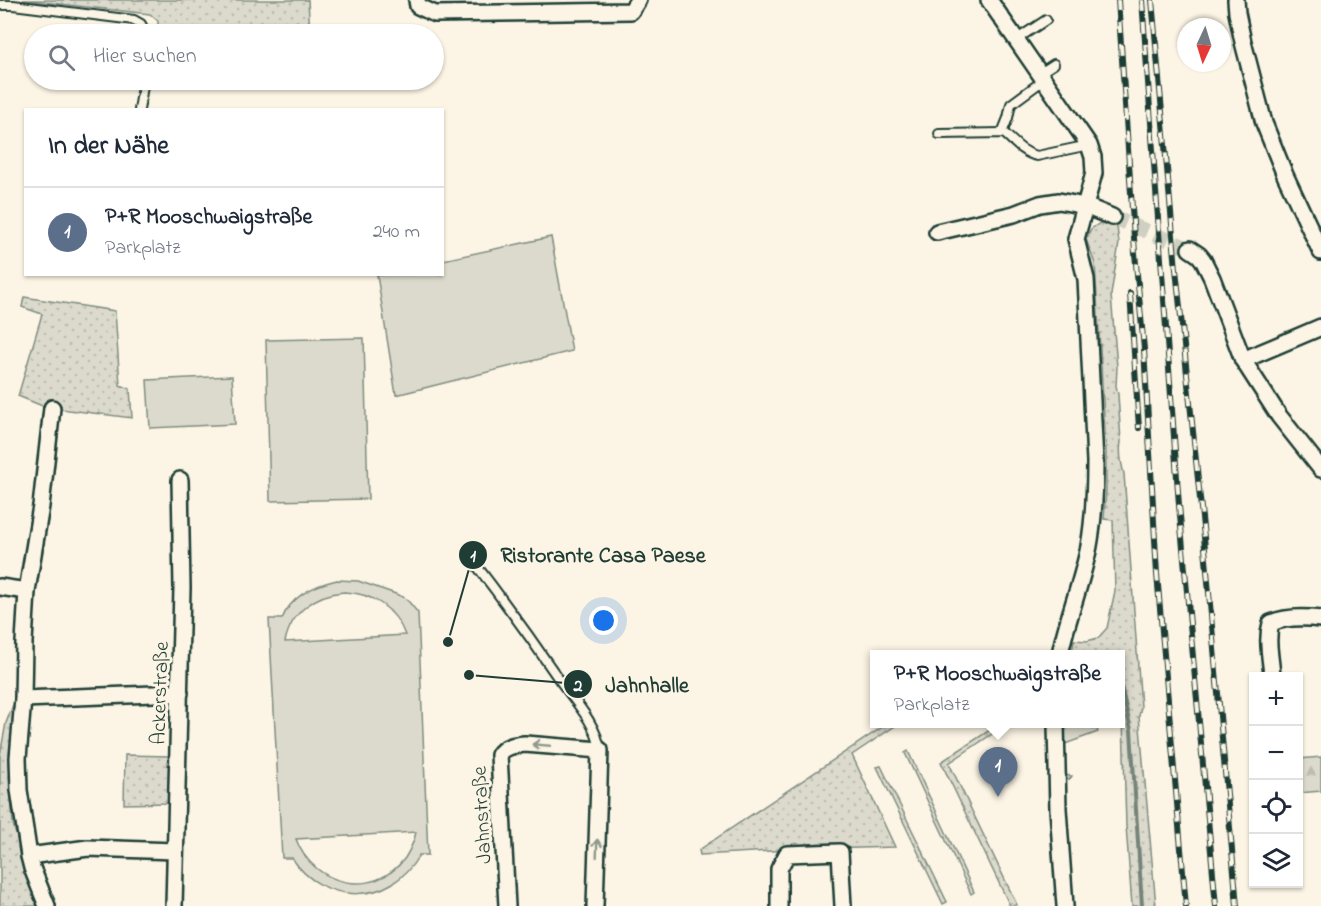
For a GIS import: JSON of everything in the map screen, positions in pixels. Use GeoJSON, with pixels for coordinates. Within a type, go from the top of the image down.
{"type":"FeatureCollection","features":[{"type":"Feature","properties":{"kind":"street"},"geometry":{"type":"LineString","coordinates":[[417,0],[418,6],[435,14],[635,5]]}},
{"type":"Feature","properties":{"kind":"street"},"geometry":{"type":"LineString","coordinates":[[989,0],[1043,76],[1089,145],[1094,157],[1094,174],[1076,239],[1086,279],[1095,492],[1089,545],[1061,650]]}},
{"type":"Feature","properties":{"kind":"street"},"geometry":{"type":"LineString","coordinates":[[1236,0],[1243,42],[1264,123],[1285,175],[1321,252]]}},
{"type":"Feature","properties":{"kind":"street"},"geometry":{"type":"LineString","coordinates":[[937,231],[1014,214],[1040,204],[1059,201],[1086,206],[1112,217]]}},
{"type":"Feature","properties":{"kind":"street"},"geometry":{"type":"LineString","coordinates":[[1190,249],[1203,260],[1212,278],[1243,360],[1279,416],[1321,469]]}},
{"type":"Feature","properties":{"kind":"street"},"geometry":{"type":"LineString","coordinates":[[1243,360],[1321,327]]}},
{"type":"Feature","properties":{"kind":"street"},"geometry":{"type":"LineString","coordinates":[[47,906],[32,868],[19,789],[18,758],[23,699],[27,591],[41,506],[52,408]]}},
{"type":"Feature","properties":{"kind":"street","name":"Ackerstraße"},"geometry":{"type":"LineString","coordinates":[[174,906],[182,558],[180,480]]}},
{"type":"Feature","properties":{"kind":"street"},"geometry":{"type":"LineString","coordinates":[[0,587],[27,591]]}},
{"type":"Feature","properties":{"kind":"street"},"geometry":{"type":"LineString","coordinates":[[1272,672],[1269,638],[1271,623],[1280,619],[1321,619]]}},
{"type":"Feature","properties":{"kind":"street"},"geometry":{"type":"LineString","coordinates":[[23,699],[180,693]]}},
{"type":"Feature","properties":{"kind":"street"},"geometry":{"type":"LineString","coordinates":[[1056,728],[1058,809],[1065,906]]}},
{"type":"Feature","properties":{"kind":"street","name":"Jahnstraße"},"geometry":{"type":"LineString","coordinates":[[507,906],[499,755],[501,751],[515,745],[525,744],[600,750]]}},
{"type":"Feature","properties":{"kind":"street"},"geometry":{"type":"LineString","coordinates":[[595,906],[600,750]]}},
{"type":"Feature","properties":{"kind":"street"},"geometry":{"type":"LineString","coordinates":[[30,856],[88,848],[175,851]]}},
{"type":"Feature","properties":{"kind":"street"},"geometry":{"type":"LineString","coordinates":[[779,906],[779,869],[787,854],[840,852],[843,906]]}},
{"type":"Feature","properties":{"kind":"lane"},"geometry":{"type":"LineString","coordinates":[[0,5],[134,21],[141,24]]}},
{"type":"Feature","properties":{"kind":"lane"},"geometry":{"type":"LineString","coordinates":[[1017,39],[1046,20]]}},
{"type":"Feature","properties":{"kind":"lane"},"geometry":{"type":"LineString","coordinates":[[1002,133],[1011,104],[1054,64]]}},
{"type":"Feature","properties":{"kind":"lane"},"geometry":{"type":"LineString","coordinates":[[139,108],[142,90]]}},
{"type":"Feature","properties":{"kind":"lane"},"geometry":{"type":"LineString","coordinates":[[939,134],[1002,133],[1029,154],[1036,156],[1089,145]]}},
{"type":"Feature","properties":{"kind":"lane"},"geometry":{"type":"LineString","coordinates":[[470,557],[508,606],[583,713],[598,738],[600,750]]}},
{"type":"Feature","properties":{"kind":"green space"},"geometry":{"type":"Polygon","coordinates":[[[23,0],[308,0],[309,24],[158,24],[158,21],[150,14],[23,0]]]}},
{"type":"Feature","properties":{"kind":"green space"},"geometry":{"type":"Polygon","coordinates":[[[1100,223],[1117,227],[1119,243],[1111,295],[1117,367],[1116,386],[1141,707],[1139,716],[1156,906],[1132,906],[1126,826],[1123,728],[1125,650],[1073,650],[1074,640],[1087,641],[1098,638],[1107,628],[1115,591],[1113,520],[1104,519],[1106,450],[1095,264],[1086,239],[1091,229],[1100,223]]]}},
{"type":"Feature","properties":{"kind":"green space"},"geometry":{"type":"Polygon","coordinates":[[[551,237],[572,351],[396,395],[377,276],[444,276],[444,260],[551,237]]]}},
{"type":"Feature","properties":{"kind":"green space"},"geometry":{"type":"Polygon","coordinates":[[[24,297],[115,311],[120,385],[130,389],[132,418],[45,407],[18,396],[42,314],[22,307],[24,297]]]}},
{"type":"Feature","properties":{"kind":"green space"},"geometry":{"type":"Polygon","coordinates":[[[364,338],[368,499],[270,501],[266,340],[364,338]]]}},
{"type":"Feature","properties":{"kind":"green space"},"geometry":{"type":"Polygon","coordinates":[[[232,376],[235,424],[150,428],[147,380],[232,376]]]}},
{"type":"Feature","properties":{"kind":"green space"},"geometry":{"type":"Polygon","coordinates":[[[358,581],[393,593],[403,597],[418,613],[428,855],[419,855],[407,872],[392,884],[375,891],[357,894],[338,892],[321,885],[305,874],[292,858],[282,858],[269,619],[282,619],[291,604],[298,598],[312,588],[329,582],[358,581]],[[344,592],[323,596],[306,606],[293,622],[285,642],[405,635],[395,617],[381,604],[364,595],[344,592]],[[416,832],[296,839],[304,855],[316,868],[330,877],[345,882],[361,883],[377,879],[392,871],[405,858],[416,832]]]}},
{"type":"Feature","properties":{"kind":"green space"},"geometry":{"type":"Polygon","coordinates":[[[19,701],[11,763],[13,824],[38,906],[0,906],[0,755],[6,723],[13,705],[19,701]]]}},
{"type":"Feature","properties":{"kind":"green space"},"geometry":{"type":"Polygon","coordinates":[[[881,728],[892,728],[852,755],[895,847],[700,855],[699,850],[881,728]]]}},
{"type":"Feature","properties":{"kind":"green space"},"geometry":{"type":"Polygon","coordinates":[[[993,728],[1001,728],[949,763],[1017,905],[1010,906],[941,762],[993,728]]]}},
{"type":"Feature","properties":{"kind":"green space"},"geometry":{"type":"Polygon","coordinates":[[[1063,728],[1096,728],[1098,732],[1065,744],[1064,775],[1072,776],[1069,780],[1063,777],[1063,728]]]}},
{"type":"Feature","properties":{"kind":"green space"},"geometry":{"type":"Polygon","coordinates":[[[908,751],[974,892],[971,894],[905,753],[908,751]]]}},
{"type":"Feature","properties":{"kind":"green space"},"geometry":{"type":"Polygon","coordinates":[[[125,755],[169,756],[168,803],[124,804],[125,755]]]}},
{"type":"Feature","properties":{"kind":"green space"},"geometry":{"type":"Polygon","coordinates":[[[1321,757],[1321,791],[1303,793],[1303,759],[1321,757]]]}},
{"type":"Feature","properties":{"kind":"green space"},"geometry":{"type":"Polygon","coordinates":[[[881,766],[947,902],[943,904],[877,767],[881,766]]]}},
{"type":"Feature","properties":{"kind":"waterway"},"geometry":{"type":"LineString","coordinates":[[1125,704],[1131,730],[1142,906]]}},
{"type":"Feature","properties":{"kind":"tunnel"},"geometry":{"type":"LineString","coordinates":[[1112,217],[1190,249]]}},
{"type":"Feature","properties":{"kind":"railway"},"geometry":{"type":"LineString","coordinates":[[1118,0],[1135,253],[1144,349],[1157,574],[1186,906]]}},
{"type":"Feature","properties":{"kind":"railway"},"geometry":{"type":"LineString","coordinates":[[1142,0],[1179,505],[1216,906]]}},
{"type":"Feature","properties":{"kind":"railway"},"geometry":{"type":"LineString","coordinates":[[1152,0],[1237,906]]}},
{"type":"Feature","properties":{"kind":"railway"},"geometry":{"type":"LineString","coordinates":[[1130,293],[1139,428]]}},
{"type":"Feature","properties":{"kind":"place","name":"Ristorante Casa Paese"},"geometry":{"type":"Point","coordinates":[448,642]}},
{"type":"Feature","properties":{"kind":"place","name":"Jahnhalle"},"geometry":{"type":"Point","coordinates":[469,675]}},
{"type":"Feature","properties":{"kind":"place","name":"P+R Mooschwaigstraße"},"geometry":{"type":"Point","coordinates":[998,797]}}]}
